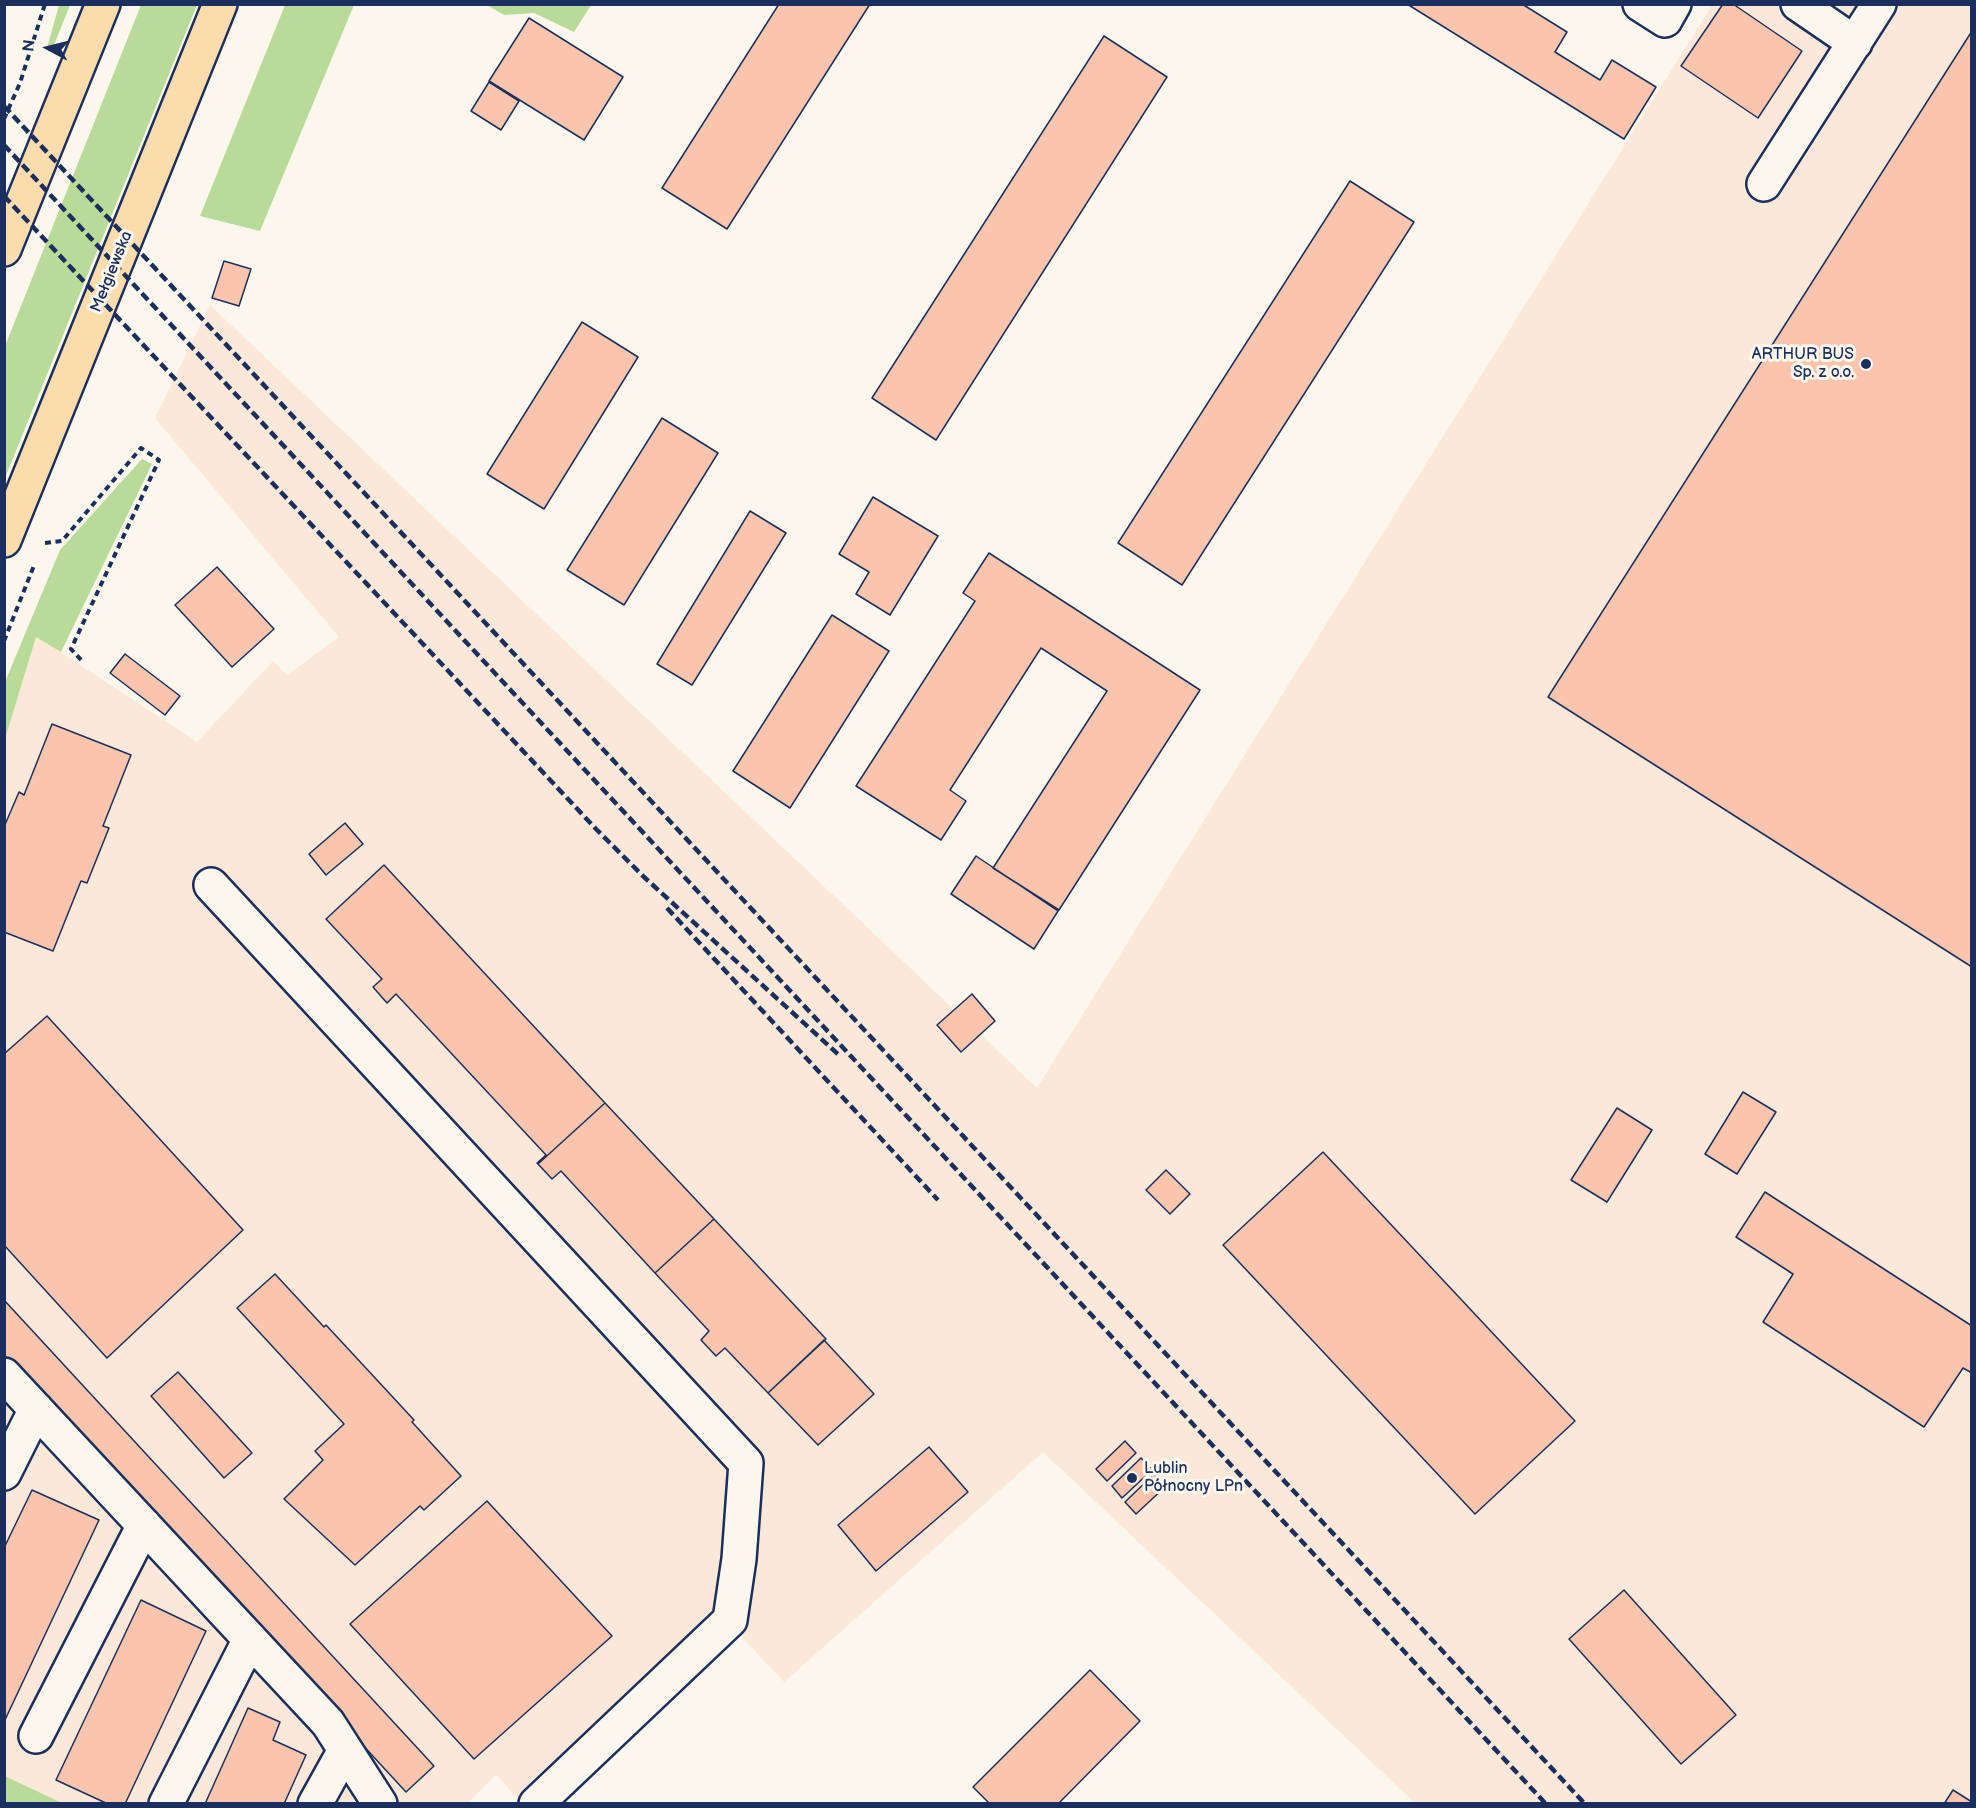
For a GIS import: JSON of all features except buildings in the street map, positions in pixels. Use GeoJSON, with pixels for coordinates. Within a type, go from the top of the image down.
{"type":"FeatureCollection","features":[{"type":"Feature","properties":{"kind":"main road"},"geometry":{"type":"LineString","coordinates":[[4,249],[103,4]]}},
{"type":"Feature","properties":{"kind":"main road","name":"Mełgiewska"},"geometry":{"type":"LineString","coordinates":[[4,540],[220,4]]}},
{"type":"Feature","properties":{"kind":"lane"},"geometry":{"type":"LineString","coordinates":[[1640,4],[1665,20],[1674,4]]}},
{"type":"Feature","properties":{"kind":"lane"},"geometry":{"type":"LineString","coordinates":[[1798,4],[1855,43]]}},
{"type":"Feature","properties":{"kind":"lane"},"geometry":{"type":"LineString","coordinates":[[1764,184],[1879,4]]}},
{"type":"Feature","properties":{"kind":"lane"},"geometry":{"type":"LineString","coordinates":[[212,885],[746,1463],[739,1559],[730,1620],[536,1803]]}},
{"type":"Feature","properties":{"kind":"lane"},"geometry":{"type":"LineString","coordinates":[[4,1375],[328,1723],[380,1803]]}},
{"type":"Feature","properties":{"kind":"lane"},"geometry":{"type":"LineString","coordinates":[[4,1473],[36,1409]]}},
{"type":"Feature","properties":{"kind":"lane"},"geometry":{"type":"LineString","coordinates":[[36,1736],[144,1525]]}},
{"type":"Feature","properties":{"kind":"lane"},"geometry":{"type":"LineString","coordinates":[[166,1803],[250,1639]]}},
{"type":"Feature","properties":{"kind":"lane"},"geometry":{"type":"LineString","coordinates":[[315,1803],[345,1750]]}},
{"type":"Feature","properties":{"kind":"path"},"geometry":{"type":"LineString","coordinates":[[4,119],[20,83],[45,4]]}},
{"type":"Feature","properties":{"kind":"path"},"geometry":{"type":"LineString","coordinates":[[44,543],[62,541],[141,448],[159,460],[71,649],[82,662]]}},
{"type":"Feature","properties":{"kind":"shaded area"},"geometry":{"type":"Polygon","coordinates":[[[1712,5],[1971,5],[1971,1803],[1415,1803],[1043,1452],[784,1682],[738,1633],[522,1803],[496,1775],[467,1804],[62,1803],[5,1776],[5,739],[36,636],[197,742],[273,661],[287,675],[339,637],[155,418],[210,305],[1037,1088],[1712,5]]]}},
{"type":"Feature","properties":{"kind":"green space"},"geometry":{"type":"Polygon","coordinates":[[[59,5],[70,5],[52,50],[49,52],[47,48],[59,5]]]}},
{"type":"Feature","properties":{"kind":"green space"},"geometry":{"type":"Polygon","coordinates":[[[141,5],[197,5],[5,478],[5,346],[141,5]]]}},
{"type":"Feature","properties":{"kind":"green space"},"geometry":{"type":"Polygon","coordinates":[[[285,5],[354,5],[260,231],[200,216],[285,5]]]}},
{"type":"Feature","properties":{"kind":"green space"},"geometry":{"type":"Polygon","coordinates":[[[487,5],[591,5],[574,32],[534,13],[504,15],[487,5]]]}},
{"type":"Feature","properties":{"kind":"green space"},"geometry":{"type":"Polygon","coordinates":[[[142,459],[152,464],[61,652],[36,637],[5,739],[5,682],[60,550],[142,459]]]}},
{"type":"Feature","properties":{"kind":"green space"},"geometry":{"type":"Polygon","coordinates":[[[5,1776],[62,1803],[5,1803],[5,1776]]]}},
{"type":"Feature","properties":{"kind":"railway"},"geometry":{"type":"LineString","coordinates":[[4,106],[1585,1804]]}},
{"type":"Feature","properties":{"kind":"railway"},"geometry":{"type":"LineString","coordinates":[[4,145],[1546,1804]]}},
{"type":"Feature","properties":{"kind":"railway"},"geometry":{"type":"LineString","coordinates":[[4,196],[596,829],[644,877],[840,1056]]}},
{"type":"Feature","properties":{"kind":"railway"},"geometry":{"type":"LineString","coordinates":[[667,908],[938,1200]]}},
{"type":"Feature","properties":{"kind":"place","name":"ARTHUR BUS Sp. z o.o."},"geometry":{"type":"Point","coordinates":[1866,364]}},
{"type":"Feature","properties":{"kind":"place","name":"Lublin Północny LPn"},"geometry":{"type":"Point","coordinates":[1132,1478]}}]}
